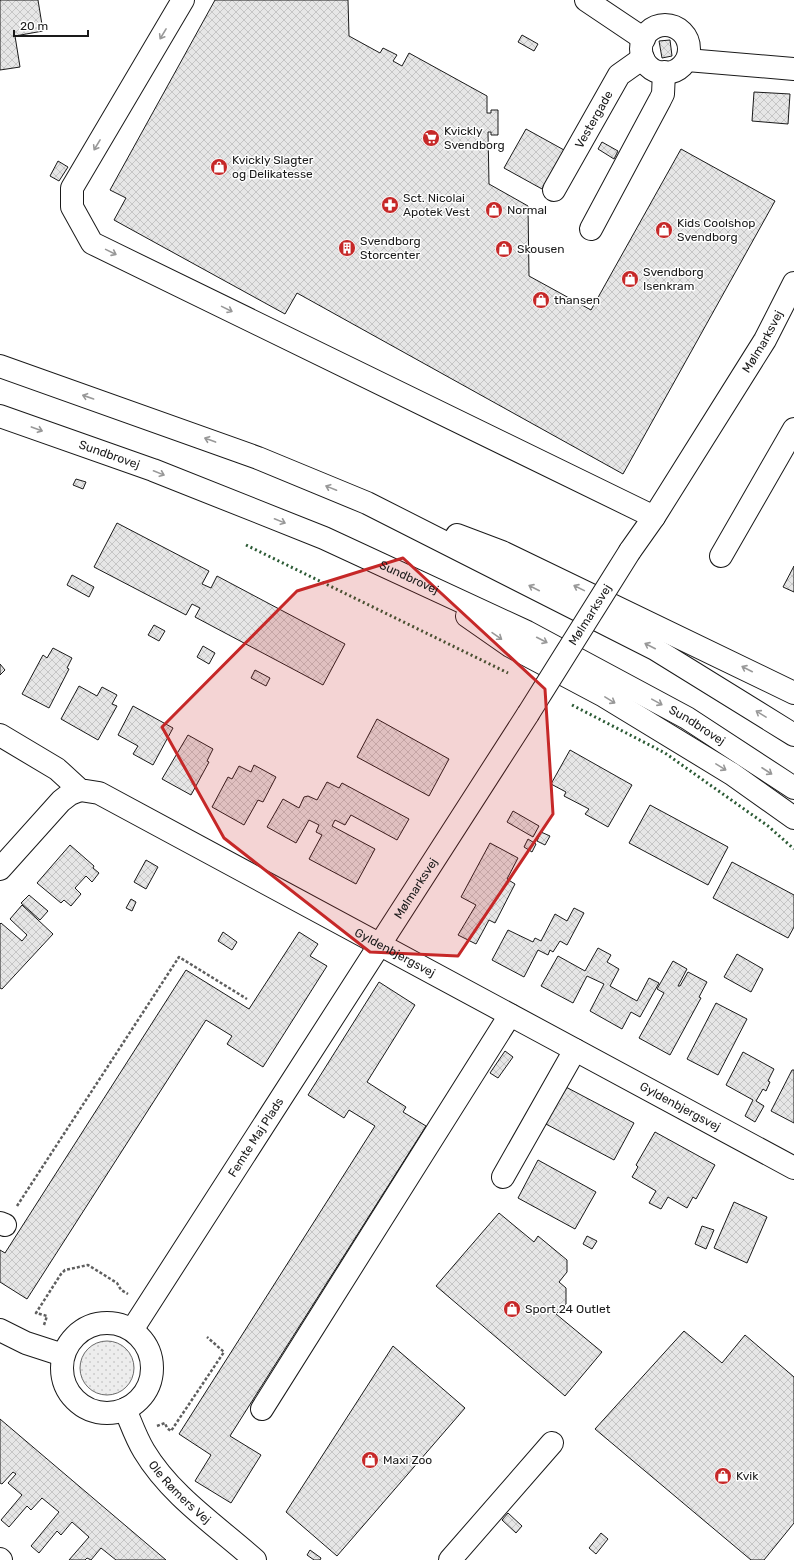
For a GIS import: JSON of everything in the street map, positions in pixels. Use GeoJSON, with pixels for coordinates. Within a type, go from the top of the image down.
{"type":"FeatureCollection","features":[{"type":"Feature","properties":{"kind":"street"},"geometry":{"type":"LineString","coordinates":[[183,0],[72,188],[72,206],[92,243],[654,518]]}},
{"type":"Feature","properties":{"kind":"street"},"geometry":{"type":"LineString","coordinates":[[586,0],[643,48],[652,68],[664,72],[678,69],[687,60],[689,44],[682,31],[676,27],[661,25],[648,32],[643,48]]}},
{"type":"Feature","properties":{"kind":"street","name":"Vestergade"},"geometry":{"type":"LineString","coordinates":[[554,190],[619,75],[643,48]]}},
{"type":"Feature","properties":{"kind":"street"},"geometry":{"type":"LineString","coordinates":[[687,60],[794,68]]}},
{"type":"Feature","properties":{"kind":"street"},"geometry":{"type":"LineString","coordinates":[[591,229],[660,100],[664,88],[664,72]]}},
{"type":"Feature","properties":{"kind":"street","name":"Mølmarksvej"},"geometry":{"type":"LineString","coordinates":[[380,944],[528,714],[630,551],[654,518],[765,340],[794,283]]}},
{"type":"Feature","properties":{"kind":"street"},"geometry":{"type":"LineString","coordinates":[[0,366],[258,458],[367,503],[502,552],[794,693]]}},
{"type":"Feature","properties":{"kind":"street","name":"Sundbrovej"},"geometry":{"type":"LineString","coordinates":[[0,416],[153,470],[324,538],[527,632],[680,714],[794,788]]}},
{"type":"Feature","properties":{"kind":"street"},"geometry":{"type":"LineString","coordinates":[[721,556],[794,429]]}},
{"type":"Feature","properties":{"kind":"street"},"geometry":{"type":"LineString","coordinates":[[367,503],[655,649],[794,735]]}},
{"type":"Feature","properties":{"kind":"street"},"geometry":{"type":"LineString","coordinates":[[418,582],[510,646],[604,696],[725,770],[794,818]]}},
{"type":"Feature","properties":{"kind":"street"},"geometry":{"type":"LineString","coordinates":[[0,735],[57,769],[80,790],[70,794],[61,801],[0,869]]}},
{"type":"Feature","properties":{"kind":"street","name":"Gyldenbjergsvej"},"geometry":{"type":"LineString","coordinates":[[80,790],[99,793],[794,1168]]}},
{"type":"Feature","properties":{"kind":"street","name":"Femte Maj Plads"},"geometry":{"type":"LineString","coordinates":[[132,1330],[380,944]]}},
{"type":"Feature","properties":{"kind":"street"},"geometry":{"type":"LineString","coordinates":[[262,1409],[510,1015]]}},
{"type":"Feature","properties":{"kind":"street"},"geometry":{"type":"LineString","coordinates":[[503,1177],[575,1050]]}},
{"type":"Feature","properties":{"kind":"street"},"geometry":{"type":"LineString","coordinates":[[105,1322],[119,1324],[132,1330],[142,1339],[149,1351],[152,1364],[151,1378],[146,1390],[137,1401],[125,1409],[113,1413],[88,1409],[77,1402],[68,1392],[63,1380],[63,1355],[70,1342],[79,1332],[91,1325],[105,1322]]}},
{"type":"Feature","properties":{"kind":"street"},"geometry":{"type":"LineString","coordinates":[[0,1330],[26,1343],[63,1355]]}},
{"type":"Feature","properties":{"kind":"street","name":"Ole Rømers Vej"},"geometry":{"type":"LineString","coordinates":[[125,1409],[143,1450],[164,1479],[182,1498],[255,1560]]}},
{"type":"Feature","properties":{"kind":"street"},"geometry":{"type":"LineString","coordinates":[[450,1560],[552,1443]]}},
{"type":"Feature","properties":{"kind":"path"},"geometry":{"type":"LineString","coordinates":[[2,1224],[178,957],[247,999]]}},
{"type":"Feature","properties":{"kind":"path"},"geometry":{"type":"LineString","coordinates":[[47,1316],[36,1313],[65,1270],[88,1265],[120,1285],[121,1290]]}},
{"type":"Feature","properties":{"kind":"path"},"geometry":{"type":"LineString","coordinates":[[165,1423],[167,1428],[171,1431],[224,1352],[207,1337]]}},
{"type":"Feature","properties":{"kind":"highlighted area"},"geometry":{"type":"Polygon","coordinates":[[[403,558],[545,689],[553,814],[458,956],[370,952],[224,838],[162,727],[297,591],[403,558]]]}},
{"type":"Feature","properties":{"kind":"shaded area"},"geometry":{"type":"Polygon","coordinates":[[[107,1341],[117,1343],[126,1349],[132,1358],[134,1368],[132,1378],[126,1387],[117,1393],[107,1395],[97,1393],[88,1387],[82,1378],[80,1368],[82,1358],[88,1349],[97,1343],[107,1341]]]}},
{"type":"Feature","properties":{"kind":"building"},"geometry":{"type":"Polygon","coordinates":[[[0,0],[38,0],[43,31],[15,36],[20,67],[0,70],[0,0]]]}},
{"type":"Feature","properties":{"kind":"building","name":"Svendborg Storcenter"},"geometry":{"type":"Polygon","coordinates":[[[215,0],[348,0],[349,36],[380,53],[383,48],[397,55],[393,61],[402,66],[409,53],[487,96],[487,113],[491,113],[491,110],[498,110],[498,135],[491,135],[491,132],[488,132],[489,184],[528,206],[529,276],[591,310],[681,149],[775,201],[623,474],[297,293],[285,314],[114,220],[126,198],[110,190],[215,0]]]}},
{"type":"Feature","properties":{"kind":"building"},"geometry":{"type":"Polygon","coordinates":[[[522,35],[538,44],[534,51],[518,42],[522,35]]]}},
{"type":"Feature","properties":{"kind":"building"},"geometry":{"type":"Polygon","coordinates":[[[670,40],[672,56],[662,58],[659,41],[670,40]]]}},
{"type":"Feature","properties":{"kind":"building"},"geometry":{"type":"Polygon","coordinates":[[[754,92],[790,94],[788,124],[752,121],[754,92]]]}},
{"type":"Feature","properties":{"kind":"building"},"geometry":{"type":"Polygon","coordinates":[[[526,129],[564,150],[542,189],[504,168],[526,129]]]}},
{"type":"Feature","properties":{"kind":"building"},"geometry":{"type":"Polygon","coordinates":[[[602,142],[618,151],[614,159],[598,149],[602,142]]]}},
{"type":"Feature","properties":{"kind":"building"},"geometry":{"type":"Polygon","coordinates":[[[58,161],[68,167],[59,181],[50,176],[58,161]]]}},
{"type":"Feature","properties":{"kind":"building"},"geometry":{"type":"Polygon","coordinates":[[[76,479],[86,482],[83,489],[73,485],[76,479]]]}},
{"type":"Feature","properties":{"kind":"building"},"geometry":{"type":"Polygon","coordinates":[[[117,523],[209,571],[202,584],[211,588],[217,576],[345,644],[323,685],[195,617],[200,608],[192,604],[186,615],[94,567],[117,523]]]}},
{"type":"Feature","properties":{"kind":"building"},"geometry":{"type":"Polygon","coordinates":[[[794,566],[794,592],[783,587],[794,566]]]}},
{"type":"Feature","properties":{"kind":"building"},"geometry":{"type":"Polygon","coordinates":[[[72,575],[94,587],[89,597],[67,585],[72,575]]]}},
{"type":"Feature","properties":{"kind":"building"},"geometry":{"type":"Polygon","coordinates":[[[154,625],[165,631],[159,641],[148,635],[154,625]]]}},
{"type":"Feature","properties":{"kind":"building"},"geometry":{"type":"Polygon","coordinates":[[[203,646],[215,653],[209,664],[197,657],[203,646]]]}},
{"type":"Feature","properties":{"kind":"building"},"geometry":{"type":"Polygon","coordinates":[[[53,648],[72,658],[67,668],[69,669],[49,708],[22,694],[43,655],[47,658],[53,648]]]}},
{"type":"Feature","properties":{"kind":"building"},"geometry":{"type":"Polygon","coordinates":[[[0,664],[5,670],[0,675],[0,664]]]}},
{"type":"Feature","properties":{"kind":"building"},"geometry":{"type":"Polygon","coordinates":[[[255,670],[270,678],[266,686],[251,678],[255,670]]]}},
{"type":"Feature","properties":{"kind":"building"},"geometry":{"type":"Polygon","coordinates":[[[79,686],[97,696],[102,687],[117,695],[112,704],[117,706],[98,740],[61,719],[79,686]]]}},
{"type":"Feature","properties":{"kind":"building"},"geometry":{"type":"Polygon","coordinates":[[[133,706],[173,728],[153,765],[133,754],[138,746],[118,735],[133,706]]]}},
{"type":"Feature","properties":{"kind":"building"},"geometry":{"type":"Polygon","coordinates":[[[377,719],[449,759],[429,796],[357,757],[377,719]]]}},
{"type":"Feature","properties":{"kind":"building"},"geometry":{"type":"Polygon","coordinates":[[[188,735],[213,749],[207,761],[209,762],[191,795],[162,779],[188,735]]]}},
{"type":"Feature","properties":{"kind":"building"},"geometry":{"type":"Polygon","coordinates":[[[570,750],[632,785],[608,827],[585,814],[589,809],[564,796],[566,792],[551,784],[570,750]]]}},
{"type":"Feature","properties":{"kind":"building"},"geometry":{"type":"Polygon","coordinates":[[[254,765],[276,777],[263,802],[258,800],[244,825],[212,807],[228,777],[232,779],[239,766],[251,772],[254,765]]]}},
{"type":"Feature","properties":{"kind":"building"},"geometry":{"type":"Polygon","coordinates":[[[327,782],[339,788],[342,783],[409,819],[397,840],[351,815],[345,825],[335,820],[332,826],[375,849],[356,884],[309,859],[322,835],[316,832],[319,825],[309,820],[296,843],[267,827],[283,799],[299,808],[304,797],[308,796],[317,800],[327,782]]]}},
{"type":"Feature","properties":{"kind":"building"},"geometry":{"type":"Polygon","coordinates":[[[650,805],[728,847],[708,885],[629,843],[650,805]]]}},
{"type":"Feature","properties":{"kind":"building"},"geometry":{"type":"Polygon","coordinates":[[[513,811],[539,826],[533,837],[507,822],[513,811]]]}},
{"type":"Feature","properties":{"kind":"building"},"geometry":{"type":"Polygon","coordinates":[[[541,832],[550,836],[545,845],[537,841],[541,832]]]}},
{"type":"Feature","properties":{"kind":"building"},"geometry":{"type":"Polygon","coordinates":[[[528,839],[536,844],[532,852],[524,847],[528,839]]]}},
{"type":"Feature","properties":{"kind":"building"},"geometry":{"type":"Polygon","coordinates":[[[490,843],[518,858],[507,879],[515,884],[495,923],[489,920],[476,944],[458,935],[476,905],[461,897],[490,843]]]}},
{"type":"Feature","properties":{"kind":"building"},"geometry":{"type":"Polygon","coordinates":[[[70,845],[94,866],[93,868],[99,873],[92,882],[86,876],[75,888],[81,894],[71,906],[64,900],[61,903],[37,883],[70,845]]]}},
{"type":"Feature","properties":{"kind":"building"},"geometry":{"type":"Polygon","coordinates":[[[146,860],[158,867],[146,889],[134,882],[146,860]]]}},
{"type":"Feature","properties":{"kind":"building"},"geometry":{"type":"Polygon","coordinates":[[[732,862],[794,895],[794,927],[788,938],[713,898],[732,862]]]}},
{"type":"Feature","properties":{"kind":"building"},"geometry":{"type":"Polygon","coordinates":[[[29,895],[48,911],[40,920],[21,903],[29,895]]]}},
{"type":"Feature","properties":{"kind":"building"},"geometry":{"type":"Polygon","coordinates":[[[131,899],[136,902],[132,911],[126,908],[131,899]]]}},
{"type":"Feature","properties":{"kind":"building"},"geometry":{"type":"Polygon","coordinates":[[[22,905],[53,934],[2,989],[0,988],[0,924],[1,923],[22,941],[27,935],[10,919],[22,905]]]}},
{"type":"Feature","properties":{"kind":"building"},"geometry":{"type":"Polygon","coordinates":[[[574,908],[584,913],[567,945],[560,941],[553,952],[550,950],[548,955],[538,950],[524,977],[492,960],[508,930],[533,942],[535,938],[541,941],[555,914],[567,921],[574,908]]]}},
{"type":"Feature","properties":{"kind":"building"},"geometry":{"type":"Polygon","coordinates":[[[223,932],[237,942],[232,950],[218,941],[223,932]]]}},
{"type":"Feature","properties":{"kind":"building"},"geometry":{"type":"Polygon","coordinates":[[[299,932],[318,944],[310,956],[327,966],[263,1067],[227,1044],[232,1036],[206,1020],[27,1299],[0,1282],[0,1250],[5,1253],[186,970],[249,1009],[299,932]]]}},
{"type":"Feature","properties":{"kind":"building"},"geometry":{"type":"Polygon","coordinates":[[[598,948],[611,955],[607,962],[619,969],[610,986],[637,1001],[649,978],[659,983],[640,1017],[631,1012],[622,1029],[590,1011],[604,984],[587,976],[573,1003],[541,986],[558,956],[585,971],[598,948]]]}},
{"type":"Feature","properties":{"kind":"building"},"geometry":{"type":"Polygon","coordinates":[[[737,954],[763,969],[751,992],[724,977],[737,954]]]}},
{"type":"Feature","properties":{"kind":"building"},"geometry":{"type":"Polygon","coordinates":[[[673,961],[687,969],[678,986],[680,986],[688,972],[707,982],[699,997],[701,998],[670,1055],[639,1038],[664,993],[657,989],[673,961]]]}},
{"type":"Feature","properties":{"kind":"building"},"geometry":{"type":"Polygon","coordinates":[[[379,982],[415,1005],[367,1082],[406,1107],[403,1112],[426,1126],[230,1436],[261,1455],[231,1503],[195,1481],[211,1455],[179,1434],[375,1126],[349,1110],[344,1118],[308,1095],[379,982]]]}},
{"type":"Feature","properties":{"kind":"building"},"geometry":{"type":"Polygon","coordinates":[[[716,1003],[747,1019],[718,1075],[687,1059],[716,1003]]]}},
{"type":"Feature","properties":{"kind":"building"},"geometry":{"type":"Polygon","coordinates":[[[505,1051],[513,1057],[498,1078],[490,1073],[505,1051]]]}},
{"type":"Feature","properties":{"kind":"building"},"geometry":{"type":"Polygon","coordinates":[[[743,1052],[774,1069],[768,1081],[770,1082],[766,1091],[763,1089],[756,1101],[764,1106],[755,1122],[745,1116],[753,1100],[726,1085],[743,1052]]]}},
{"type":"Feature","properties":{"kind":"building"},"geometry":{"type":"Polygon","coordinates":[[[792,1070],[794,1070],[794,1123],[771,1111],[792,1070]]]}},
{"type":"Feature","properties":{"kind":"building"},"geometry":{"type":"Polygon","coordinates":[[[564,1086],[634,1123],[614,1160],[544,1123],[564,1086]]]}},
{"type":"Feature","properties":{"kind":"building"},"geometry":{"type":"Polygon","coordinates":[[[655,1132],[715,1165],[696,1199],[693,1197],[687,1208],[668,1197],[661,1209],[649,1203],[656,1191],[632,1177],[638,1167],[636,1165],[655,1132]]]}},
{"type":"Feature","properties":{"kind":"building"},"geometry":{"type":"Polygon","coordinates":[[[538,1160],[596,1192],[575,1229],[518,1198],[538,1160]]]}},
{"type":"Feature","properties":{"kind":"building"},"geometry":{"type":"Polygon","coordinates":[[[734,1202],[767,1217],[747,1263],[714,1248],[734,1202]]]}},
{"type":"Feature","properties":{"kind":"building","name":"Sport 24 Outlet"},"geometry":{"type":"Polygon","coordinates":[[[499,1213],[534,1242],[538,1236],[567,1260],[567,1272],[559,1282],[566,1288],[566,1304],[556,1314],[602,1352],[565,1396],[436,1286],[499,1213]]]}},
{"type":"Feature","properties":{"kind":"building"},"geometry":{"type":"Polygon","coordinates":[[[702,1226],[714,1230],[706,1249],[695,1244],[702,1226]]]}},
{"type":"Feature","properties":{"kind":"building"},"geometry":{"type":"Polygon","coordinates":[[[587,1236],[597,1241],[592,1249],[583,1244],[587,1236]]]}},
{"type":"Feature","properties":{"kind":"building","name":"Kvik"},"geometry":{"type":"Polygon","coordinates":[[[684,1331],[722,1363],[745,1335],[794,1377],[794,1523],[764,1560],[751,1560],[595,1429],[684,1331]]]}},
{"type":"Feature","properties":{"kind":"building","name":"Maxi Zoo"},"geometry":{"type":"Polygon","coordinates":[[[393,1346],[465,1408],[337,1556],[286,1512],[393,1346]]]}},
{"type":"Feature","properties":{"kind":"building"},"geometry":{"type":"Polygon","coordinates":[[[0,1419],[166,1560],[116,1560],[101,1548],[91,1560],[87,1558],[85,1560],[69,1560],[89,1537],[72,1522],[61,1535],[57,1531],[39,1553],[31,1546],[59,1512],[42,1498],[31,1510],[27,1506],[9,1527],[1,1520],[22,1495],[8,1483],[16,1474],[13,1472],[2,1484],[0,1483],[0,1419]]]}},
{"type":"Feature","properties":{"kind":"building"},"geometry":{"type":"Polygon","coordinates":[[[508,1513],[522,1526],[516,1533],[502,1520],[508,1513]]]}},
{"type":"Feature","properties":{"kind":"building"},"geometry":{"type":"Polygon","coordinates":[[[601,1533],[608,1539],[596,1554],[589,1548],[601,1533]]]}},
{"type":"Feature","properties":{"kind":"building"},"geometry":{"type":"Polygon","coordinates":[[[310,1550],[321,1558],[320,1560],[314,1560],[307,1555],[310,1550]]]}},
{"type":"Feature","properties":{"kind":"hedge"},"geometry":{"type":"LineString","coordinates":[[246,545],[508,673]]}},
{"type":"Feature","properties":{"kind":"hedge"},"geometry":{"type":"LineString","coordinates":[[572,705],[665,753],[768,826],[794,849]]}},
{"type":"Feature","properties":{"kind":"place","name":"Kvickly Svendborg"},"geometry":{"type":"Point","coordinates":[431,138]}},
{"type":"Feature","properties":{"kind":"place","name":"Kvickly Slagter og Delikatesse"},"geometry":{"type":"Point","coordinates":[219,167]}},
{"type":"Feature","properties":{"kind":"place","name":"Sct. Nicolai Apotek Vest"},"geometry":{"type":"Point","coordinates":[390,205]}},
{"type":"Feature","properties":{"kind":"place","name":"Normal"},"geometry":{"type":"Point","coordinates":[494,210]}},
{"type":"Feature","properties":{"kind":"place","name":"Kids Coolshop Svendborg"},"geometry":{"type":"Point","coordinates":[664,230]}},
{"type":"Feature","properties":{"kind":"place","name":"Svendborg Storcenter"},"geometry":{"type":"Point","coordinates":[347,248]}},
{"type":"Feature","properties":{"kind":"place","name":"Skousen"},"geometry":{"type":"Point","coordinates":[504,249]}},
{"type":"Feature","properties":{"kind":"place","name":"Svendborg Isenkram"},"geometry":{"type":"Point","coordinates":[630,279]}},
{"type":"Feature","properties":{"kind":"place","name":"thansen"},"geometry":{"type":"Point","coordinates":[541,300]}},
{"type":"Feature","properties":{"kind":"place","name":"Sport 24 Outlet"},"geometry":{"type":"Point","coordinates":[512,1309]}},
{"type":"Feature","properties":{"kind":"place","name":"Maxi Zoo"},"geometry":{"type":"Point","coordinates":[370,1460]}},
{"type":"Feature","properties":{"kind":"place","name":"Kvik"},"geometry":{"type":"Point","coordinates":[723,1476]}}]}
